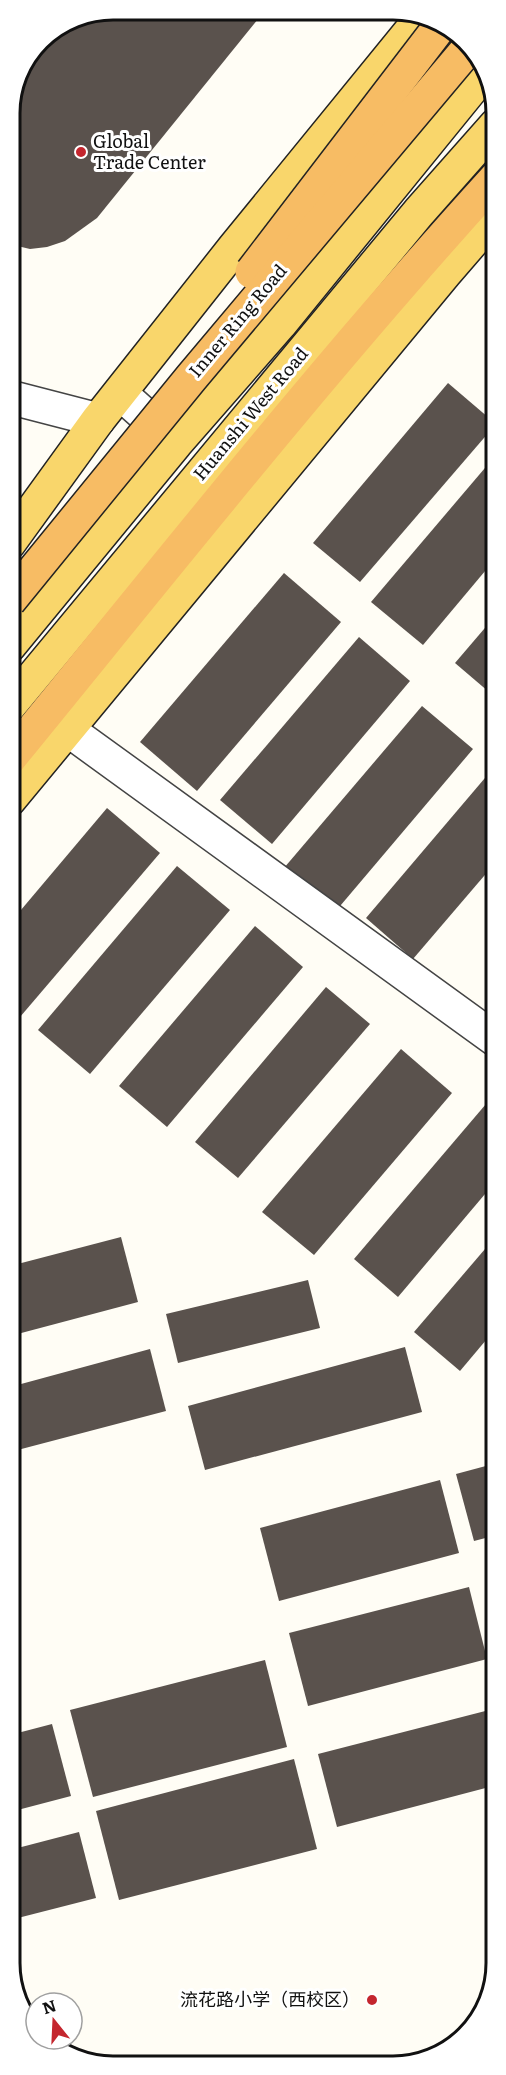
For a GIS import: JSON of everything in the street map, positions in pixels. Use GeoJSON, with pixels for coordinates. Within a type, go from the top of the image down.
{"type":"FeatureCollection","features":[{"type":"Feature","properties":{"kind":"highway"},"geometry":{"type":"LineString","coordinates":[[20,574],[437,30]]}},
{"type":"Feature","properties":{"kind":"highway","name":"Inner Ring Road"},"geometry":{"type":"LineString","coordinates":[[20,587],[190,378],[464,53]]}},
{"type":"Feature","properties":{"kind":"highway"},"geometry":{"type":"LineString","coordinates":[[20,746],[277,433],[486,189]]}},
{"type":"Feature","properties":{"kind":"highway"},"geometry":{"type":"LineString","coordinates":[[374,318],[486,221]]}},
{"type":"Feature","properties":{"kind":"main road"},"geometry":{"type":"LineString","coordinates":[[20,528],[98,420],[234,248],[418,23]]}},
{"type":"Feature","properties":{"kind":"main road"},"geometry":{"type":"LineString","coordinates":[[391,58],[444,35]]}},
{"type":"Feature","properties":{"kind":"main road","name":"Huanshi West Road"},"geometry":{"type":"LineString","coordinates":[[20,633],[176,443],[279,324],[479,78]]}},
{"type":"Feature","properties":{"kind":"main road","name":"Huanshi West Road"},"geometry":{"type":"LineString","coordinates":[[20,693],[411,220],[486,136]]}},
{"type":"Feature","properties":{"kind":"main road"},"geometry":{"type":"LineString","coordinates":[[20,787],[486,224]]}},
{"type":"Feature","properties":{"kind":"street"},"geometry":{"type":"LineString","coordinates":[[120,393],[176,443]]}},
{"type":"Feature","properties":{"kind":"street"},"geometry":{"type":"LineString","coordinates":[[20,400],[98,420]]}},
{"type":"Feature","properties":{"kind":"street"},"geometry":{"type":"LineString","coordinates":[[67,729],[486,1033]]}},
{"type":"Feature","properties":{"kind":"building","name":"Global Trade Center"},"geometry":{"type":"Polygon","coordinates":[[[101,20],[257,20],[97,218],[65,241],[47,247],[30,249],[20,247],[20,107],[29,72],[51,43],[66,32],[83,24],[101,20]]]}},
{"type":"Feature","properties":{"kind":"building"},"geometry":{"type":"Polygon","coordinates":[[[448,383],[486,415],[486,436],[360,582],[313,543],[448,383]]]}},
{"type":"Feature","properties":{"kind":"building"},"geometry":{"type":"Polygon","coordinates":[[[486,467],[486,570],[423,645],[371,602],[486,467]]]}},
{"type":"Feature","properties":{"kind":"building"},"geometry":{"type":"Polygon","coordinates":[[[284,573],[341,622],[197,791],[140,742],[284,573]]]}},
{"type":"Feature","properties":{"kind":"building"},"geometry":{"type":"Polygon","coordinates":[[[486,627],[486,689],[455,663],[486,627]]]}},
{"type":"Feature","properties":{"kind":"building"},"geometry":{"type":"Polygon","coordinates":[[[359,637],[410,681],[272,844],[220,800],[359,637]]]}},
{"type":"Feature","properties":{"kind":"building"},"geometry":{"type":"Polygon","coordinates":[[[422,706],[473,749],[335,912],[284,868],[422,706]]]}},
{"type":"Feature","properties":{"kind":"building"},"geometry":{"type":"Polygon","coordinates":[[[486,777],[486,874],[413,959],[366,918],[486,777]]]}},
{"type":"Feature","properties":{"kind":"building"},"geometry":{"type":"Polygon","coordinates":[[[107,808],[160,853],[20,1017],[20,911],[107,808]]]}},
{"type":"Feature","properties":{"kind":"building"},"geometry":{"type":"Polygon","coordinates":[[[177,866],[230,910],[90,1074],[38,1030],[177,866]]]}},
{"type":"Feature","properties":{"kind":"building"},"geometry":{"type":"Polygon","coordinates":[[[255,926],[303,967],[167,1127],[119,1086],[255,926]]]}},
{"type":"Feature","properties":{"kind":"building"},"geometry":{"type":"Polygon","coordinates":[[[326,987],[370,1024],[238,1178],[195,1142],[326,987]]]}},
{"type":"Feature","properties":{"kind":"building"},"geometry":{"type":"Polygon","coordinates":[[[401,1049],[452,1093],[314,1255],[262,1212],[401,1049]]]}},
{"type":"Feature","properties":{"kind":"building"},"geometry":{"type":"Polygon","coordinates":[[[486,1104],[486,1193],[398,1297],[354,1259],[486,1104]]]}},
{"type":"Feature","properties":{"kind":"building"},"geometry":{"type":"Polygon","coordinates":[[[121,1237],[138,1302],[20,1333],[20,1263],[121,1237]]]}},
{"type":"Feature","properties":{"kind":"building"},"geometry":{"type":"Polygon","coordinates":[[[486,1248],[486,1340],[460,1371],[414,1332],[486,1248]]]}},
{"type":"Feature","properties":{"kind":"building"},"geometry":{"type":"Polygon","coordinates":[[[308,1280],[320,1328],[178,1363],[166,1314],[308,1280]]]}},
{"type":"Feature","properties":{"kind":"building"},"geometry":{"type":"Polygon","coordinates":[[[405,1347],[422,1412],[205,1470],[188,1406],[405,1347]]]}},
{"type":"Feature","properties":{"kind":"building"},"geometry":{"type":"Polygon","coordinates":[[[150,1349],[166,1411],[20,1449],[20,1384],[150,1349]]]}},
{"type":"Feature","properties":{"kind":"building"},"geometry":{"type":"Polygon","coordinates":[[[486,1466],[486,1538],[474,1541],[456,1474],[486,1466]]]}},
{"type":"Feature","properties":{"kind":"building"},"geometry":{"type":"Polygon","coordinates":[[[440,1480],[459,1553],[279,1601],[260,1528],[440,1480]]]}},
{"type":"Feature","properties":{"kind":"building"},"geometry":{"type":"Polygon","coordinates":[[[469,1587],[486,1659],[308,1706],[289,1633],[469,1587]]]}},
{"type":"Feature","properties":{"kind":"building"},"geometry":{"type":"Polygon","coordinates":[[[265,1660],[287,1747],[93,1797],[70,1710],[265,1660]]]}},
{"type":"Feature","properties":{"kind":"building"},"geometry":{"type":"Polygon","coordinates":[[[486,1711],[486,1788],[337,1827],[318,1754],[486,1711]]]}},
{"type":"Feature","properties":{"kind":"building"},"geometry":{"type":"Polygon","coordinates":[[[52,1724],[71,1796],[20,1809],[20,1732],[52,1724]]]}},
{"type":"Feature","properties":{"kind":"building"},"geometry":{"type":"Polygon","coordinates":[[[294,1759],[317,1849],[119,1900],[96,1811],[294,1759]]]}},
{"type":"Feature","properties":{"kind":"building"},"geometry":{"type":"Polygon","coordinates":[[[79,1832],[96,1898],[20,1917],[20,1847],[79,1832]]]}},
{"type":"Feature","properties":{"kind":"place","name":"Global Trade Center"},"geometry":{"type":"Point","coordinates":[81,152]}},
{"type":"Feature","properties":{"kind":"place","name":"流花路小学（西校区）"},"geometry":{"type":"Point","coordinates":[372,2000]}}]}
